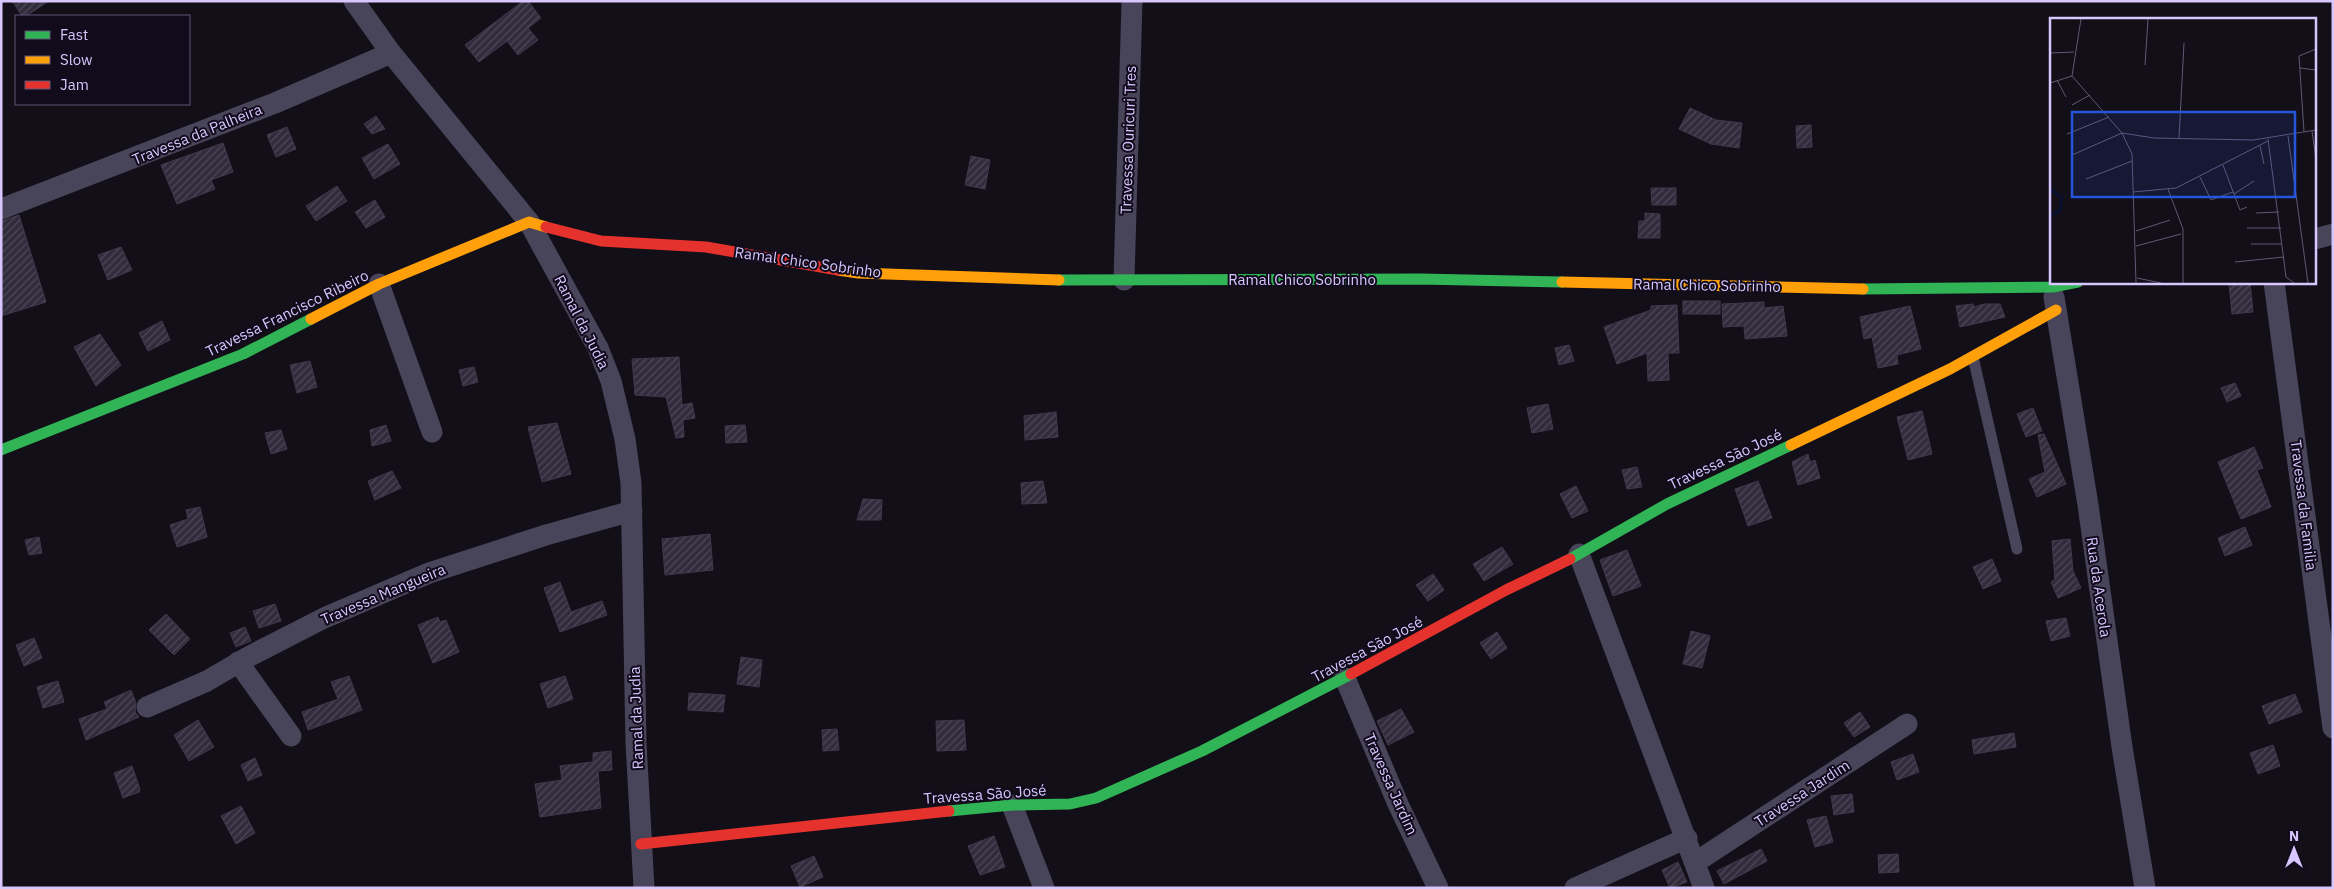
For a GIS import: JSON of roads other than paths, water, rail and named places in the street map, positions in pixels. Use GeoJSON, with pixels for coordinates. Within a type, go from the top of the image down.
{"type":"FeatureCollection","features":[{"type":"Feature","properties":{"kind":"street","name":"Ramal da Judia"},"geometry":{"type":"LineString","coordinates":[[354,1],[391,52],[529,222],[598,348],[611,381],[626,439],[632,511],[636,743],[644,888]]}},
{"type":"Feature","properties":{"kind":"street","name":"Travessa Ouricuri Tres"},"geometry":{"type":"LineString","coordinates":[[1124,280],[1132,1]]}},
{"type":"Feature","properties":{"kind":"street","name":"Travessa da Palheira"},"geometry":{"type":"LineString","coordinates":[[1,209],[275,103],[391,52]]}},
{"type":"Feature","properties":{"kind":"street","name":"Ramal Chico Sobrinho"},"geometry":{"type":"LineString","coordinates":[[529,222],[601,241],[706,247],[858,273],[1077,281],[1430,279],[1903,290],[2053,287],[2068,284]]}},
{"type":"Feature","properties":{"kind":"street","name":"Travessa Francisco Ribeiro"},"geometry":{"type":"LineString","coordinates":[[1,450],[243,354],[379,284],[529,222]]}},
{"type":"Feature","properties":{"kind":"street"},"geometry":{"type":"LineString","coordinates":[[2316,239],[2333,234]]}},
{"type":"Feature","properties":{"kind":"street"},"geometry":{"type":"LineString","coordinates":[[379,284],[432,432]]}},
{"type":"Feature","properties":{"kind":"street","name":"Travessa da Familia"},"geometry":{"type":"LineString","coordinates":[[2274,284],[2333,728]]}},
{"type":"Feature","properties":{"kind":"street","name":"Rua da Acerola"},"geometry":{"type":"LineString","coordinates":[[2053,287],[2088,505],[2122,747],[2145,888]]}},
{"type":"Feature","properties":{"kind":"street","name":"Travessa São José"},"geometry":{"type":"LineString","coordinates":[[641,844],[811,824],[1012,805],[1070,804],[1096,798],[1202,751],[1345,678],[1506,590],[1579,554],[1667,504],[1972,356],[2056,310]]}},
{"type":"Feature","properties":{"kind":"street","name":"Travessa Mangueira"},"geometry":{"type":"LineString","coordinates":[[147,707],[207,681],[238,662],[324,618],[429,573],[546,535],[632,511]]}},
{"type":"Feature","properties":{"kind":"street"},"geometry":{"type":"LineString","coordinates":[[1579,554],[1696,862],[1704,888]]}},
{"type":"Feature","properties":{"kind":"street"},"geometry":{"type":"LineString","coordinates":[[238,662],[291,736]]}},
{"type":"Feature","properties":{"kind":"street","name":"Travessa Jardim"},"geometry":{"type":"LineString","coordinates":[[1345,678],[1398,804],[1438,888]]}},
{"type":"Feature","properties":{"kind":"street","name":"Travessa Jardim"},"geometry":{"type":"LineString","coordinates":[[1696,862],[1907,724]]}},
{"type":"Feature","properties":{"kind":"street"},"geometry":{"type":"LineString","coordinates":[[1012,805],[1044,888]]}},
{"type":"Feature","properties":{"kind":"street"},"geometry":{"type":"LineString","coordinates":[[1575,888],[1687,838]]}},
{"type":"Feature","properties":{"kind":"lane"},"geometry":{"type":"LineString","coordinates":[[1972,356],[2017,549]]}}]}
